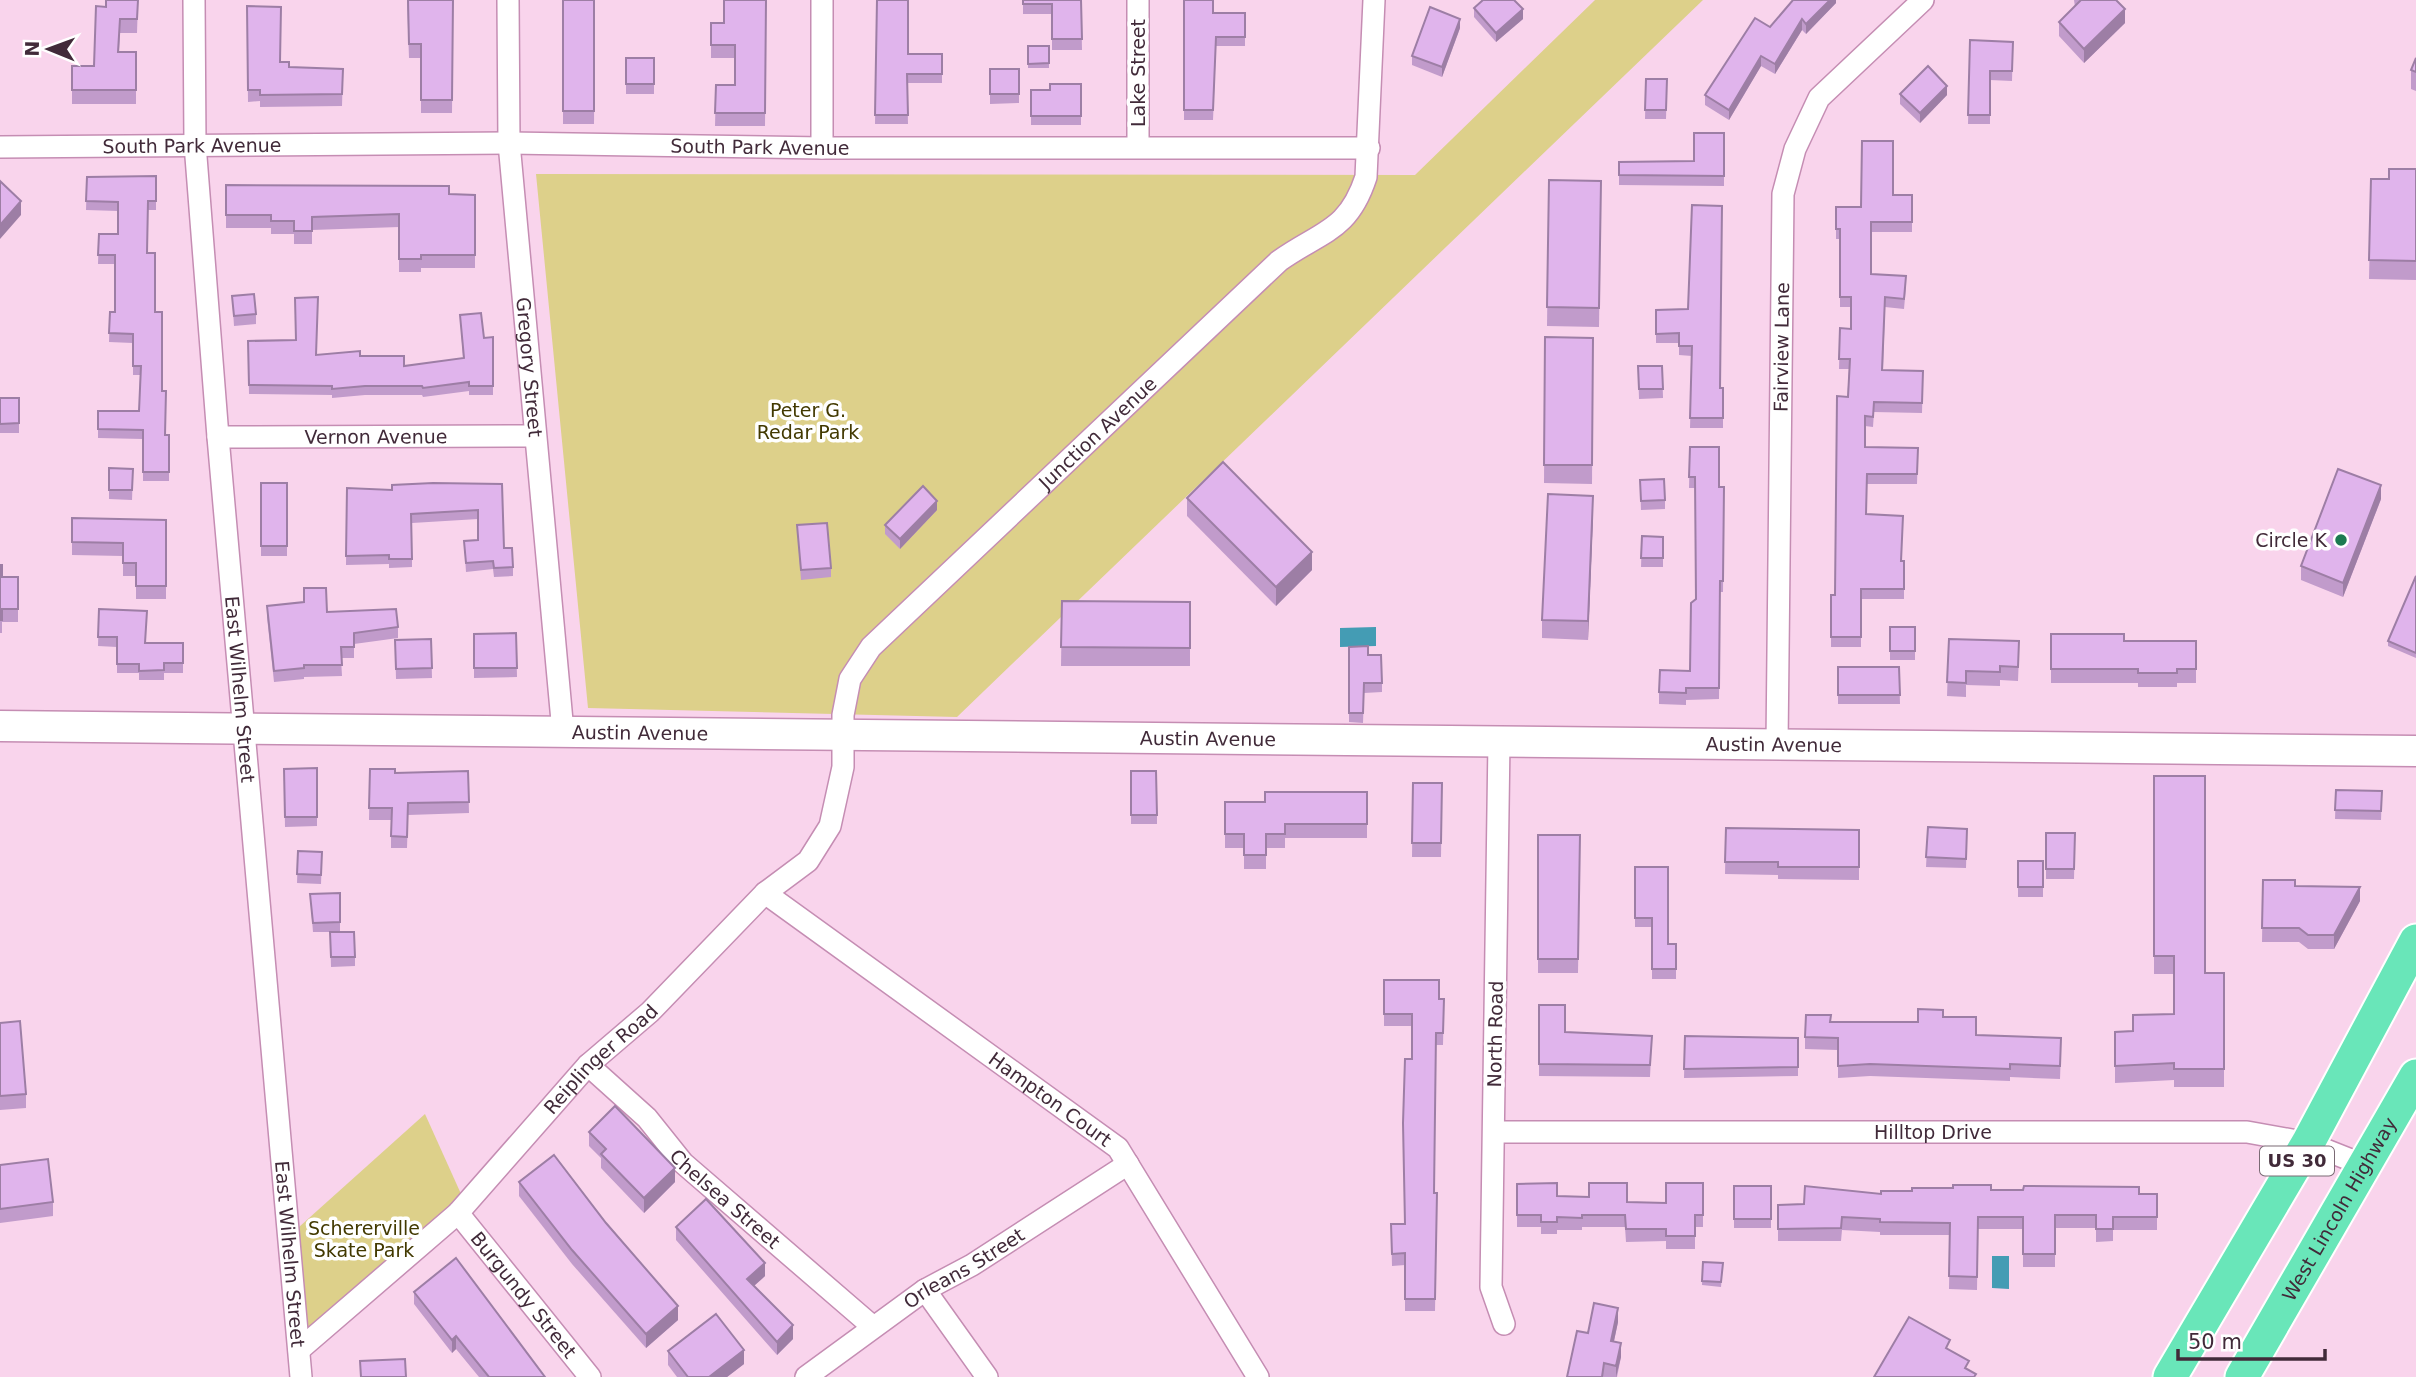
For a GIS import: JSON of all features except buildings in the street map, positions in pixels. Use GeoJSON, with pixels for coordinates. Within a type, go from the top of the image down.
{"type":"FeatureCollection","features":[{"type":"Feature","properties":{"kind":"main road","name":"US 30"},"geometry":{"type":"LineString","coordinates":[[2170,1377],[2308,1143],[2416,940]]}},
{"type":"Feature","properties":{"kind":"main road","name":"West Lincoln Highway"},"geometry":{"type":"LineString","coordinates":[[2242,1377],[2416,1076]]}},
{"type":"Feature","properties":{"kind":"street","name":"East Wilhelm Street"},"geometry":{"type":"LineString","coordinates":[[194,0],[195,144],[218,437],[301,1377]]}},
{"type":"Feature","properties":{"kind":"street","name":"Gregory Street"},"geometry":{"type":"LineString","coordinates":[[508,0],[509,143],[563,732]]}},
{"type":"Feature","properties":{"kind":"street"},"geometry":{"type":"LineString","coordinates":[[822,0],[822,148]]}},
{"type":"Feature","properties":{"kind":"street","name":"Lake Street"},"geometry":{"type":"LineString","coordinates":[[1138,0],[1138,147]]}},
{"type":"Feature","properties":{"kind":"street"},"geometry":{"type":"LineString","coordinates":[[1369,148],[1374,0]]}},
{"type":"Feature","properties":{"kind":"street","name":"Fairview Lane"},"geometry":{"type":"LineString","coordinates":[[1777,744],[1783,194],[1795,149],[1819,98],[1923,0]]}},
{"type":"Feature","properties":{"kind":"street","name":"South Park Avenue"},"geometry":{"type":"LineString","coordinates":[[0,147],[509,143],[822,148],[1369,148]]}},
{"type":"Feature","properties":{"kind":"street","name":"Junction Avenue"},"geometry":{"type":"LineString","coordinates":[[844,735],[843,715],[850,679],[871,647],[1279,261],[1299,247],[1320,239],[1342,222],[1359,200],[1366,177],[1369,148]]}},
{"type":"Feature","properties":{"kind":"street","name":"Vernon Avenue"},"geometry":{"type":"LineString","coordinates":[[218,437],[534,436]]}},
{"type":"Feature","properties":{"kind":"street","name":"Austin Avenue"},"geometry":{"type":"LineString","coordinates":[[0,726],[2416,751]]}},
{"type":"Feature","properties":{"kind":"street","name":"Reiplinger Road"},"geometry":{"type":"LineString","coordinates":[[299,1350],[458,1213],[588,1065],[650,1012],[765,893],[808,861],[831,825],[843,767],[844,735]]}},
{"type":"Feature","properties":{"kind":"street","name":"North Road"},"geometry":{"type":"LineString","coordinates":[[1499,741],[1492,1287],[1504,1324]]}},
{"type":"Feature","properties":{"kind":"street","name":"Hampton Court"},"geometry":{"type":"LineString","coordinates":[[765,893],[1118,1149],[1258,1377]]}},
{"type":"Feature","properties":{"kind":"street","name":"Chelsea Street"},"geometry":{"type":"LineString","coordinates":[[588,1065],[647,1118],[683,1163],[872,1326]]}},
{"type":"Feature","properties":{"kind":"street","name":"Hilltop Drive"},"geometry":{"type":"LineString","coordinates":[[1493,1132],[2237,1132],[2308,1143],[2366,1166]]}},
{"type":"Feature","properties":{"kind":"street","name":"Orleans Street"},"geometry":{"type":"LineString","coordinates":[[806,1377],[872,1326],[925,1290],[972,1265],[1128,1164]]}},
{"type":"Feature","properties":{"kind":"street","name":"Burgundy Street"},"geometry":{"type":"LineString","coordinates":[[458,1213],[590,1377]]}},
{"type":"Feature","properties":{"kind":"street"},"geometry":{"type":"LineString","coordinates":[[925,1290],[987,1377]]}},
{"type":"Feature","properties":{"kind":"green space","name":"Peter G. Redar Park"},"geometry":{"type":"Polygon","coordinates":[[[1595,0],[1703,0],[957,717],[588,708],[536,174],[1415,175],[1595,0]]]}},
{"type":"Feature","properties":{"kind":"green space","name":"Schererville Skate Park"},"geometry":{"type":"Polygon","coordinates":[[[425,1114],[466,1205],[299,1350],[289,1236],[425,1114]]]}},
{"type":"Feature","properties":{"kind":"water"},"geometry":{"type":"Polygon","coordinates":[[[1376,627],[1376,646],[1340,647],[1340,628],[1376,627]]]}},
{"type":"Feature","properties":{"kind":"water"},"geometry":{"type":"Polygon","coordinates":[[[1992,1256],[2009,1256],[2009,1289],[1992,1288],[1992,1256]]]}},
{"type":"Feature","properties":{"kind":"place","name":"Circle K"},"geometry":{"type":"Point","coordinates":[2341,540]}}]}
